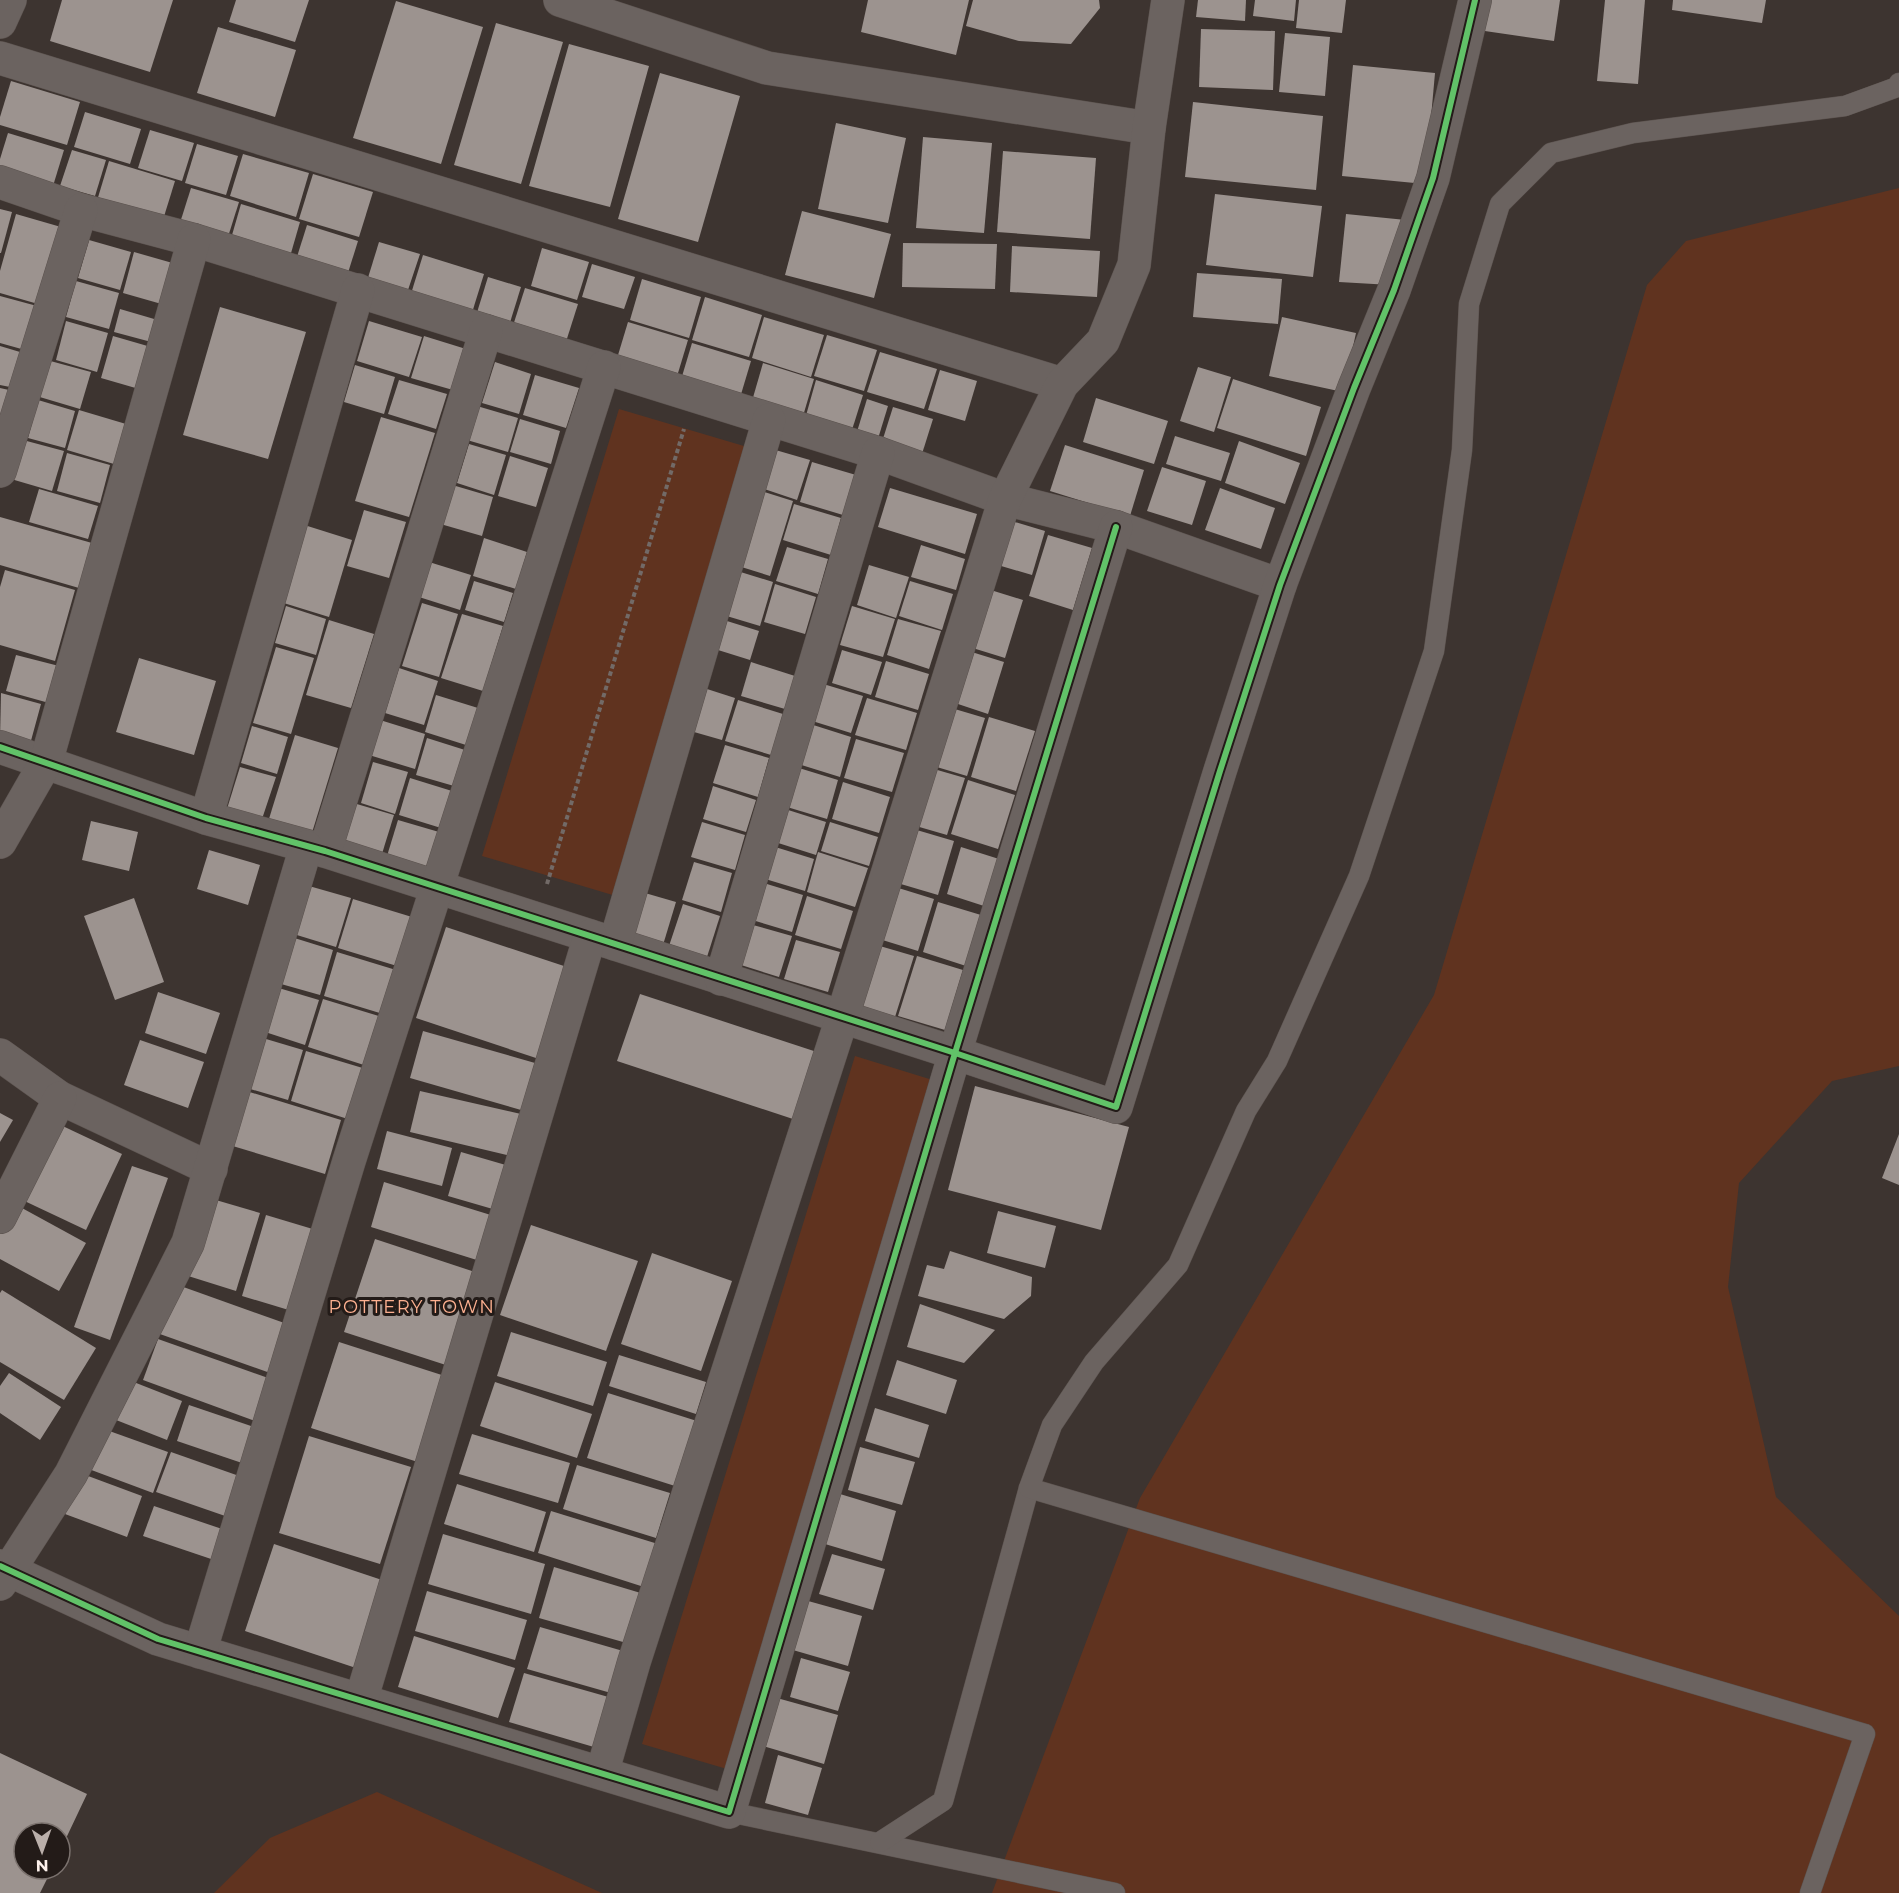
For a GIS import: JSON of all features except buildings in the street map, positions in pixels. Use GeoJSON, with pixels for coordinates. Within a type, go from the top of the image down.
{"type":"FeatureCollection","features":[{"type":"Feature","properties":{"kind":"street"},"geometry":{"type":"LineString","coordinates":[[0,22],[10,0]]}},
{"type":"Feature","properties":{"kind":"street"},"geometry":{"type":"LineString","coordinates":[[560,0],[767,68],[1149,128]]}},
{"type":"Feature","properties":{"kind":"street"},"geometry":{"type":"LineString","coordinates":[[602,1773],[634,1662],[842,1018],[1005,499],[1062,384],[1103,341],[1134,265],[1149,128],[1168,0]]}},
{"type":"Feature","properties":{"kind":"street"},"geometry":{"type":"LineString","coordinates":[[0,747],[206,818],[437,887],[1116,1107],[1280,585],[1353,388],[1394,290],[1433,178],[1475,0]]}},
{"type":"Feature","properties":{"kind":"street"},"geometry":{"type":"LineString","coordinates":[[0,58],[1062,384]]}},
{"type":"Feature","properties":{"kind":"street"},"geometry":{"type":"LineString","coordinates":[[0,182],[81,210],[194,240],[358,290],[878,453],[1005,499],[1116,527],[1280,585]]}},
{"type":"Feature","properties":{"kind":"street"},"geometry":{"type":"LineString","coordinates":[[0,471],[81,210]]}},
{"type":"Feature","properties":{"kind":"street"},"geometry":{"type":"LineString","coordinates":[[0,842],[46,762],[194,240]]}},
{"type":"Feature","properties":{"kind":"street"},"geometry":{"type":"LineString","coordinates":[[206,818],[358,290]]}},
{"type":"Feature","properties":{"kind":"street"},"geometry":{"type":"LineString","coordinates":[[486,331],[188,1243],[133,1356],[71,1474],[3,1573],[158,1639],[729,1812],[955,1053],[1116,527]]}},
{"type":"Feature","properties":{"kind":"street"},"geometry":{"type":"LineString","coordinates":[[200,1652],[350,1161],[603,367]]}},
{"type":"Feature","properties":{"kind":"street"},"geometry":{"type":"LineString","coordinates":[[362,1700],[769,420]]}},
{"type":"Feature","properties":{"kind":"street"},"geometry":{"type":"LineString","coordinates":[[722,980],[878,453]]}},
{"type":"Feature","properties":{"kind":"street"},"geometry":{"type":"LineString","coordinates":[[0,1055],[60,1098],[211,1169]]}},
{"type":"Feature","properties":{"kind":"street"},"geometry":{"type":"LineString","coordinates":[[0,1217],[60,1098]]}},
{"type":"Feature","properties":{"kind":"lane"},"geometry":{"type":"LineString","coordinates":[[880,1842],[943,1801],[1029,1488],[1052,1425],[1088,1371],[1178,1265],[1246,1111],[1277,1061],[1359,876],[1434,651],[1462,450],[1469,304],[1500,204],[1551,153],[1633,133],[1845,106],[1897,87],[1899,83]]}},
{"type":"Feature","properties":{"kind":"lane"},"geometry":{"type":"LineString","coordinates":[[1029,1488],[1865,1734],[1810,1893]]}},
{"type":"Feature","properties":{"kind":"lane"},"geometry":{"type":"LineString","coordinates":[[729,1812],[1115,1893]]}},
{"type":"Feature","properties":{"kind":"path"},"geometry":{"type":"LineString","coordinates":[[537,919],[694,395]]}},
{"type":"Feature","properties":{"kind":"shaded area"},"geometry":{"type":"Polygon","coordinates":[[[1899,188],[1899,1066],[1832,1081],[1739,1183],[1728,1287],[1776,1497],[1899,1616],[1899,1893],[992,1893],[1140,1498],[1434,995],[1647,285],[1686,241],[1899,188]]]}},
{"type":"Feature","properties":{"kind":"shaded area"},"geometry":{"type":"Polygon","coordinates":[[[619,409],[754,449],[616,896],[482,856],[619,409]]]}},
{"type":"Feature","properties":{"kind":"shaded area"},"geometry":{"type":"Polygon","coordinates":[[[855,1056],[939,1082],[727,1769],[642,1744],[855,1056]]]}},
{"type":"Feature","properties":{"kind":"shaded area"},"geometry":{"type":"Polygon","coordinates":[[[377,1792],[602,1893],[214,1893],[270,1838],[377,1792]]]}},
{"type":"Feature","properties":{"kind":"cycle path"},"geometry":{"type":"LineString","coordinates":[[0,747],[206,818],[325,851],[955,1053],[1116,1107],[1280,585],[1354,388],[1394,290],[1433,178],[1475,0]]}},
{"type":"Feature","properties":{"kind":"cycle path"},"geometry":{"type":"LineString","coordinates":[[0,1566],[158,1639],[729,1812],[955,1053],[1116,527]]}},
{"type":"Feature","properties":{"kind":"district","name":"POTTERY TOWN"},"geometry":{"type":"Point","coordinates":[412,1307]}}]}
